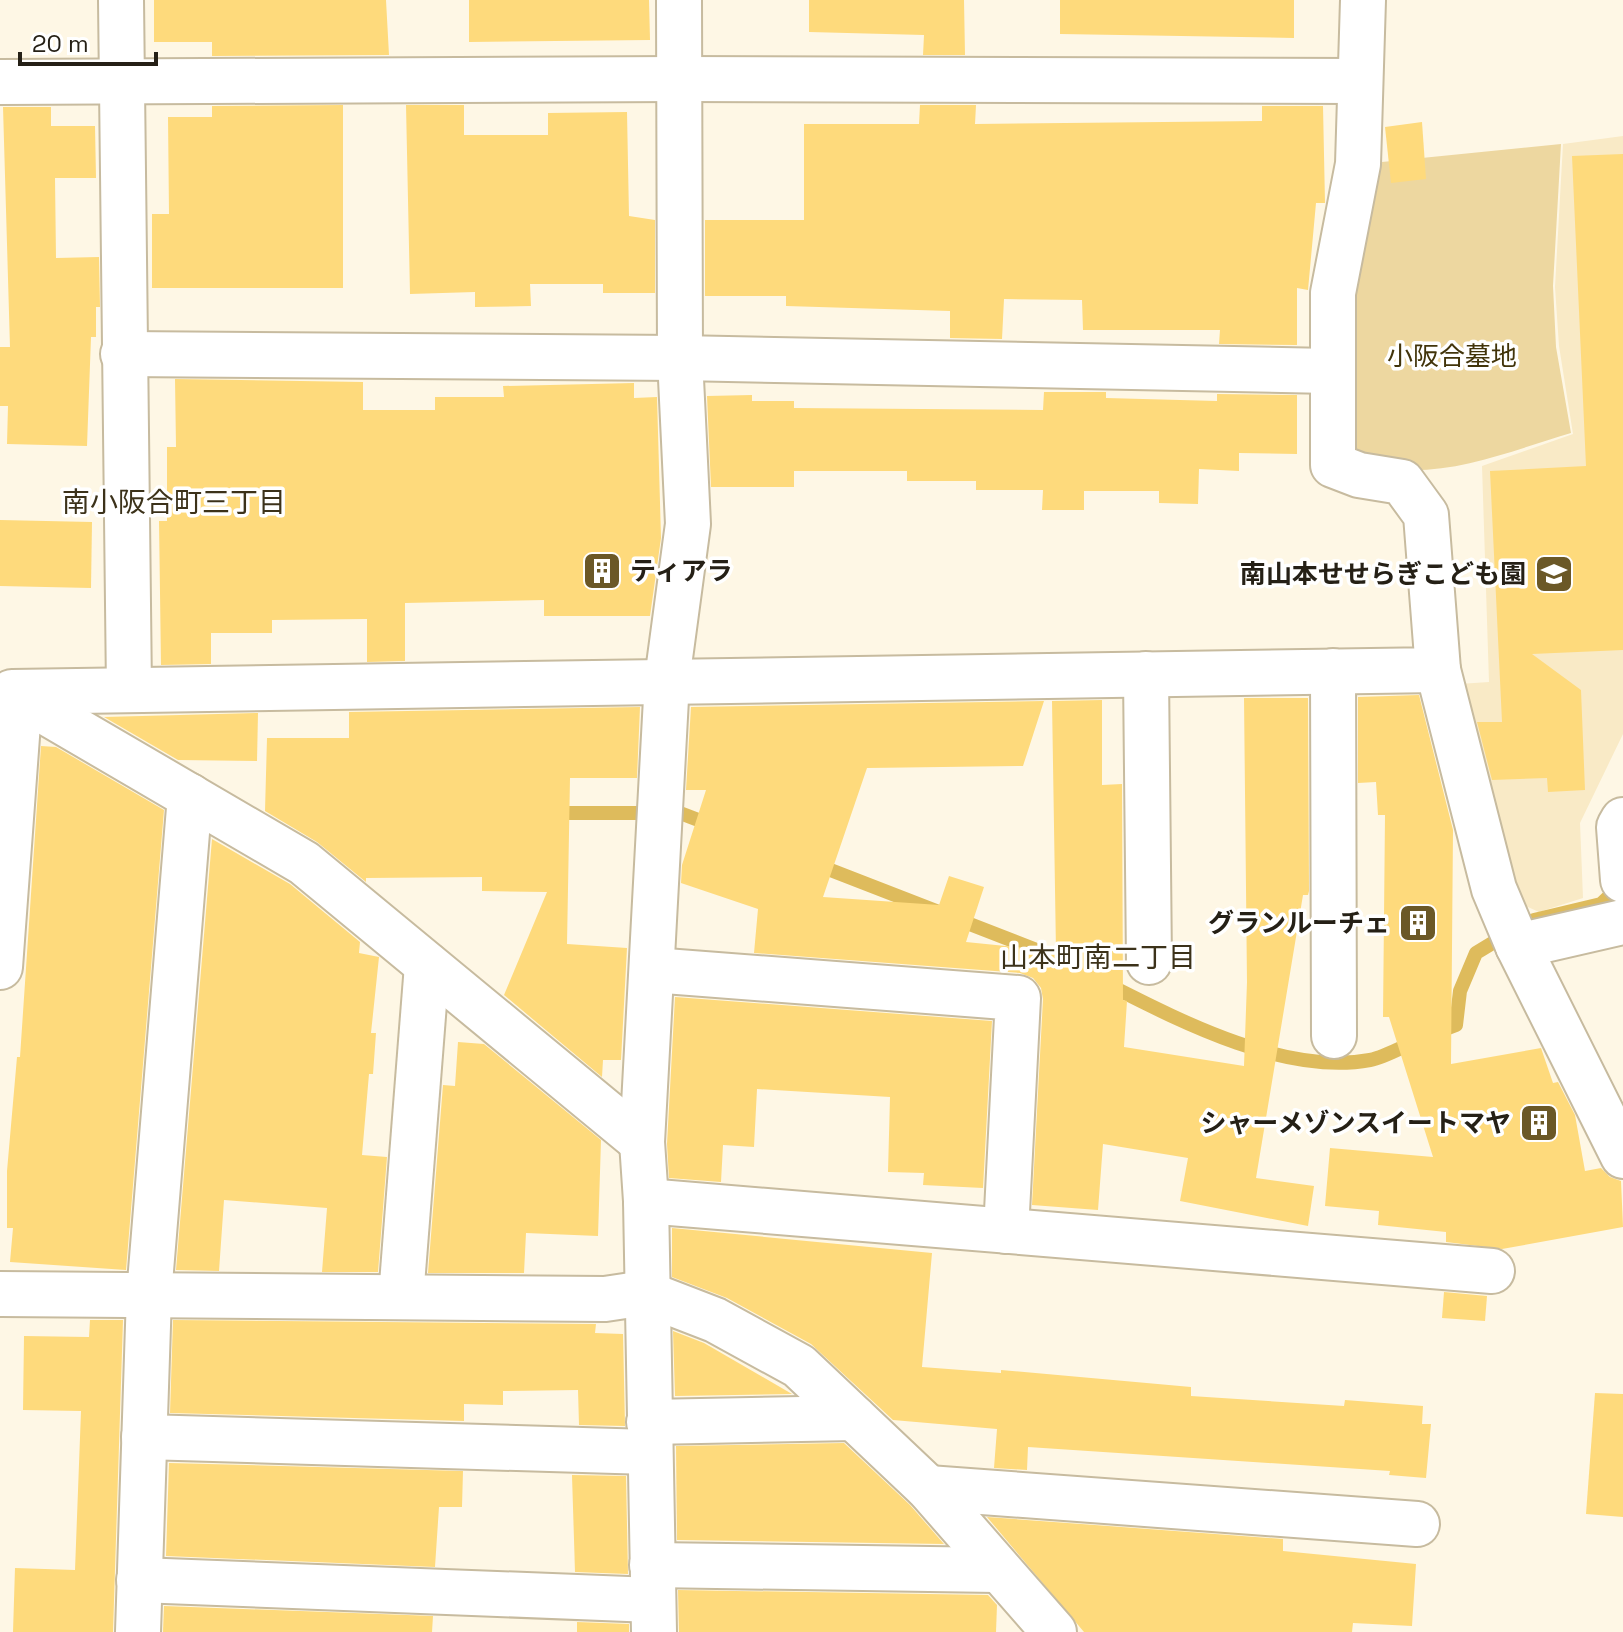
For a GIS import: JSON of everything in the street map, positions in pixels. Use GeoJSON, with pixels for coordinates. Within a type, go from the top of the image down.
{"type":"FeatureCollection","features":[{"type":"Feature","properties":{"kind":"street"},"geometry":{"type":"LineString","coordinates":[[121,0],[129,690]]}},
{"type":"Feature","properties":{"kind":"street"},"geometry":{"type":"LineString","coordinates":[[653,1599],[645,1293],[646,1201],[642,1142],[667,680],[688,524],[680,358],[679,0]]}},
{"type":"Feature","properties":{"kind":"street"},"geometry":{"type":"LineString","coordinates":[[1363,0],[1358,164],[1333,293],[1330,371],[1333,465],[1359,475],[1402,482],[1426,515],[1438,670],[1494,889],[1518,946],[1623,1156]]}},
{"type":"Feature","properties":{"kind":"street"},"geometry":{"type":"LineString","coordinates":[[0,82],[680,79],[1360,81]]}},
{"type":"Feature","properties":{"kind":"street"},"geometry":{"type":"LineString","coordinates":[[123,354],[680,358],[1330,371]]}},
{"type":"Feature","properties":{"kind":"street"},"geometry":{"type":"LineString","coordinates":[[11,691],[1438,670]]}},
{"type":"Feature","properties":{"kind":"street"},"geometry":{"type":"LineString","coordinates":[[1333,671],[1334,1036]]}},
{"type":"Feature","properties":{"kind":"street"},"geometry":{"type":"LineString","coordinates":[[1146,674],[1149,962]]}},
{"type":"Feature","properties":{"kind":"street"},"geometry":{"type":"LineString","coordinates":[[11,691],[304,863],[642,1142]]}},
{"type":"Feature","properties":{"kind":"street"},"geometry":{"type":"LineString","coordinates":[[0,967],[11,691]]}},
{"type":"Feature","properties":{"kind":"street"},"geometry":{"type":"LineString","coordinates":[[138,1632],[149,1295],[190,796]]}},
{"type":"Feature","properties":{"kind":"street"},"geometry":{"type":"LineString","coordinates":[[1623,820],[1619,827],[1623,880]]}},
{"type":"Feature","properties":{"kind":"street"},"geometry":{"type":"LineString","coordinates":[[1518,946],[1623,922]]}},
{"type":"Feature","properties":{"kind":"street"},"geometry":{"type":"LineString","coordinates":[[401,1297],[427,965]]}},
{"type":"Feature","properties":{"kind":"street"},"geometry":{"type":"LineString","coordinates":[[652,970],[1018,998],[1006,1231]]}},
{"type":"Feature","properties":{"kind":"street"},"geometry":{"type":"LineString","coordinates":[[646,1201],[1492,1271]]}},
{"type":"Feature","properties":{"kind":"street"},"geometry":{"type":"LineString","coordinates":[[0,1294],[605,1299],[645,1293],[715,1320],[799,1366],[928,1488],[1054,1632]]}},
{"type":"Feature","properties":{"kind":"street"},"geometry":{"type":"LineString","coordinates":[[144,1437],[649,1437],[854,1418]]}},
{"type":"Feature","properties":{"kind":"street"},"geometry":{"type":"LineString","coordinates":[[928,1488],[1417,1524]]}},
{"type":"Feature","properties":{"kind":"street"},"geometry":{"type":"LineString","coordinates":[[139,1580],[653,1599],[997,1570]]}},
{"type":"Feature","properties":{"kind":"shaded area","name":"南山本せせらぎこども園"},"geometry":{"type":"Polygon","coordinates":[[[1623,136],[1623,734],[1580,823],[1583,898],[1539,912],[1521,904],[1459,684],[1489,682],[1482,466],[1573,434],[1559,346],[1555,287],[1563,144],[1623,136]]]}},
{"type":"Feature","properties":{"kind":"green space","name":"小阪合墓地"},"geometry":{"type":"Polygon","coordinates":[[[1561,144],[1553,286],[1556,347],[1571,433],[1490,458],[1435,469],[1379,467],[1352,459],[1346,310],[1372,163],[1561,144]]]}},
{"type":"Feature","properties":{"kind":"building"},"geometry":{"type":"Polygon","coordinates":[[[154,0],[386,0],[389,55],[212,56],[212,42],[154,42],[154,0]]]}},
{"type":"Feature","properties":{"kind":"building"},"geometry":{"type":"Polygon","coordinates":[[[469,0],[649,0],[650,40],[469,42],[469,0]]]}},
{"type":"Feature","properties":{"kind":"building"},"geometry":{"type":"Polygon","coordinates":[[[809,0],[964,0],[965,55],[923,55],[924,35],[809,32],[809,0]]]}},
{"type":"Feature","properties":{"kind":"building"},"geometry":{"type":"Polygon","coordinates":[[[1060,0],[1294,0],[1294,38],[1060,34],[1060,0]]]}},
{"type":"Feature","properties":{"kind":"building"},"geometry":{"type":"Polygon","coordinates":[[[343,105],[343,288],[152,288],[152,214],[169,214],[168,117],[212,117],[212,106],[343,105]]]}},
{"type":"Feature","properties":{"kind":"building"},"geometry":{"type":"Polygon","coordinates":[[[406,105],[464,105],[464,135],[548,135],[548,113],[627,112],[629,216],[655,220],[655,293],[603,293],[603,284],[530,284],[531,306],[475,307],[475,292],[410,294],[406,105]]]}},
{"type":"Feature","properties":{"kind":"building"},"geometry":{"type":"Polygon","coordinates":[[[920,105],[976,105],[975,124],[1262,121],[1262,106],[1323,106],[1325,203],[1316,203],[1308,290],[1297,288],[1297,345],[1219,344],[1220,330],[1083,330],[1082,300],[1004,299],[1002,339],[950,338],[950,311],[786,306],[786,296],[705,296],[705,220],[804,220],[804,124],[919,124],[920,105]]]}},
{"type":"Feature","properties":{"kind":"building"},"geometry":{"type":"Polygon","coordinates":[[[3,107],[51,107],[51,126],[95,126],[96,178],[55,178],[56,258],[99,257],[100,307],[96,307],[96,337],[91,337],[87,446],[7,444],[8,406],[0,406],[0,347],[10,347],[3,107]]]}},
{"type":"Feature","properties":{"kind":"building"},"geometry":{"type":"Polygon","coordinates":[[[1422,122],[1426,179],[1391,183],[1385,127],[1422,122]]]}},
{"type":"Feature","properties":{"kind":"building","name":"南山本せせらぎこども園"},"geometry":{"type":"Polygon","coordinates":[[[1623,154],[1623,650],[1532,654],[1581,690],[1585,790],[1548,792],[1547,778],[1492,780],[1477,722],[1502,722],[1490,471],[1586,466],[1572,156],[1623,154]]]}},
{"type":"Feature","properties":{"kind":"building"},"geometry":{"type":"Polygon","coordinates":[[[175,379],[363,382],[363,410],[435,410],[435,397],[504,397],[503,386],[634,383],[634,398],[657,397],[661,538],[650,616],[544,616],[544,600],[405,603],[405,661],[367,662],[367,619],[272,620],[272,633],[211,633],[211,664],[161,665],[159,521],[167,521],[167,447],[176,447],[175,379]]]}},
{"type":"Feature","properties":{"kind":"building"},"geometry":{"type":"Polygon","coordinates":[[[1044,392],[1106,392],[1106,398],[1217,401],[1217,394],[1297,395],[1297,454],[1239,453],[1239,471],[1199,469],[1198,504],[1159,503],[1159,491],[1084,491],[1084,510],[1042,510],[1043,490],[976,490],[976,481],[907,481],[907,471],[794,471],[794,487],[711,487],[707,396],[752,395],[752,401],[794,401],[794,408],[1043,410],[1044,392]]]}},
{"type":"Feature","properties":{"kind":"building"},"geometry":{"type":"Polygon","coordinates":[[[0,520],[92,522],[91,588],[0,586],[0,520]]]}},
{"type":"Feature","properties":{"kind":"building"},"geometry":{"type":"Polygon","coordinates":[[[1419,695],[1453,830],[1451,1064],[1541,1048],[1553,1083],[1558,1082],[1575,1115],[1585,1171],[1601,1168],[1610,1177],[1621,1181],[1623,1227],[1502,1249],[1446,1242],[1446,1232],[1378,1225],[1379,1211],[1325,1206],[1330,1148],[1433,1157],[1389,1017],[1383,1017],[1385,815],[1378,815],[1376,782],[1358,783],[1358,697],[1419,695]]]}},
{"type":"Feature","properties":{"kind":"building"},"geometry":{"type":"Polygon","coordinates":[[[1244,698],[1308,698],[1309,891],[1308,895],[1303,895],[1256,1178],[1314,1186],[1308,1226],[1180,1201],[1188,1158],[1103,1144],[1098,1210],[1032,1205],[1043,999],[1041,988],[1033,978],[1020,973],[754,953],[758,909],[681,883],[682,865],[706,790],[686,790],[691,707],[1044,701],[1023,766],[867,768],[823,897],[939,905],[949,876],[984,887],[966,942],[1056,951],[1052,701],[1102,700],[1102,785],[1122,784],[1123,1000],[1127,1001],[1124,1047],[1244,1066],[1247,982],[1244,698]]]}},
{"type":"Feature","properties":{"kind":"building"},"geometry":{"type":"Polygon","coordinates":[[[640,707],[637,778],[570,778],[567,944],[627,948],[621,1060],[603,1060],[602,1077],[504,995],[547,892],[482,891],[482,877],[366,878],[366,882],[317,842],[265,811],[267,738],[349,738],[349,712],[640,707]]]}},
{"type":"Feature","properties":{"kind":"building"},"geometry":{"type":"Polygon","coordinates":[[[258,713],[257,761],[178,760],[104,717],[258,713]]]}},
{"type":"Feature","properties":{"kind":"building"},"geometry":{"type":"Polygon","coordinates":[[[41,746],[56,747],[164,810],[126,1270],[10,1262],[13,1228],[7,1228],[7,1171],[17,1057],[20,1057],[41,746]]]}},
{"type":"Feature","properties":{"kind":"building"},"geometry":{"type":"Polygon","coordinates":[[[212,839],[290,884],[360,942],[359,953],[379,957],[371,1033],[376,1033],[373,1074],[369,1074],[362,1155],[387,1157],[378,1272],[322,1272],[327,1208],[224,1200],[219,1271],[176,1270],[212,839]]]}},
{"type":"Feature","properties":{"kind":"building"},"geometry":{"type":"Polygon","coordinates":[[[675,997],[992,1021],[983,1188],[923,1185],[924,1173],[888,1172],[890,1097],[757,1089],[754,1147],[723,1145],[721,1182],[669,1178],[667,1144],[675,997]]]}},
{"type":"Feature","properties":{"kind":"building"},"geometry":{"type":"Polygon","coordinates":[[[458,1042],[484,1044],[601,1140],[598,1236],[526,1233],[524,1273],[428,1273],[443,1085],[455,1086],[458,1042]]]}},
{"type":"Feature","properties":{"kind":"building"},"geometry":{"type":"Polygon","coordinates":[[[672,1228],[932,1253],[922,1367],[1001,1373],[1001,1370],[1191,1387],[1191,1396],[1344,1406],[1345,1400],[1423,1406],[1422,1424],[1431,1424],[1426,1478],[1389,1475],[1390,1471],[1028,1447],[1027,1470],[994,1468],[997,1429],[893,1420],[811,1344],[727,1298],[672,1277],[672,1228]]]}},
{"type":"Feature","properties":{"kind":"building"},"geometry":{"type":"Polygon","coordinates":[[[1444,1292],[1487,1296],[1485,1321],[1442,1318],[1444,1292]]]}},
{"type":"Feature","properties":{"kind":"building"},"geometry":{"type":"Polygon","coordinates":[[[90,1320],[123,1320],[113,1632],[13,1632],[15,1568],[75,1570],[81,1411],[23,1410],[24,1336],[89,1337],[90,1320]]]}},
{"type":"Feature","properties":{"kind":"building"},"geometry":{"type":"Polygon","coordinates":[[[173,1320],[596,1324],[595,1333],[623,1334],[625,1426],[579,1425],[578,1390],[503,1391],[503,1405],[464,1404],[464,1421],[170,1413],[173,1320]]]}},
{"type":"Feature","properties":{"kind":"building"},"geometry":{"type":"Polygon","coordinates":[[[673,1331],[704,1343],[792,1394],[675,1396],[673,1331]]]}},
{"type":"Feature","properties":{"kind":"building"},"geometry":{"type":"Polygon","coordinates":[[[1595,1393],[1623,1394],[1623,1517],[1586,1514],[1595,1393]]]}},
{"type":"Feature","properties":{"kind":"building"},"geometry":{"type":"Polygon","coordinates":[[[844,1443],[910,1505],[944,1544],[677,1540],[676,1446],[844,1443]]]}},
{"type":"Feature","properties":{"kind":"building"},"geometry":{"type":"Polygon","coordinates":[[[169,1463],[463,1471],[462,1507],[439,1507],[435,1567],[166,1556],[169,1463]]]}},
{"type":"Feature","properties":{"kind":"building"},"geometry":{"type":"Polygon","coordinates":[[[572,1475],[626,1476],[628,1574],[575,1572],[572,1475]]]}},
{"type":"Feature","properties":{"kind":"building"},"geometry":{"type":"Polygon","coordinates":[[[987,1517],[1283,1539],[1283,1551],[1416,1564],[1412,1626],[1353,1623],[1352,1632],[1084,1632],[987,1517]]]}},
{"type":"Feature","properties":{"kind":"building"},"geometry":{"type":"Polygon","coordinates":[[[678,1590],[988,1595],[997,1605],[996,1632],[679,1632],[678,1590]]]}},
{"type":"Feature","properties":{"kind":"building"},"geometry":{"type":"Polygon","coordinates":[[[164,1606],[433,1616],[432,1632],[163,1632],[164,1606]]]}},
{"type":"Feature","properties":{"kind":"building"},"geometry":{"type":"Polygon","coordinates":[[[577,1622],[629,1624],[629,1632],[577,1632],[577,1622]]]}},
{"type":"Feature","properties":{"kind":"waterway"},"geometry":{"type":"LineString","coordinates":[[553,813],[680,813],[714,826]]}},
{"type":"Feature","properties":{"kind":"waterway"},"geometry":{"type":"LineString","coordinates":[[815,864],[1057,958]]}},
{"type":"Feature","properties":{"kind":"waterway"},"geometry":{"type":"LineString","coordinates":[[1534,920],[1601,904],[1623,883]]}},
{"type":"Feature","properties":{"kind":"waterway"},"geometry":{"type":"LineString","coordinates":[[1435,1033],[1456,1025],[1460,991],[1476,953],[1509,933]]}},
{"type":"Feature","properties":{"kind":"waterway"},"geometry":{"type":"LineString","coordinates":[[1107,984],[1200,1029],[1269,1053],[1304,1060],[1338,1063],[1370,1060],[1416,1041]]}},
{"type":"Feature","properties":{"kind":"place","name":"ティアラ"},"geometry":{"type":"Point","coordinates":[602,571]}},
{"type":"Feature","properties":{"kind":"place","name":"南山本せせらぎこども園"},"geometry":{"type":"Point","coordinates":[1554,574]}},
{"type":"Feature","properties":{"kind":"place","name":"グランルーチェ"},"geometry":{"type":"Point","coordinates":[1418,923]}},
{"type":"Feature","properties":{"kind":"place","name":"シャーメゾンスイートマヤ"},"geometry":{"type":"Point","coordinates":[1539,1123]}},
{"type":"Feature","properties":{"kind":"district","name":"南小阪合町三丁目"},"geometry":{"type":"Point","coordinates":[174,502]}},
{"type":"Feature","properties":{"kind":"district","name":"山本町南二丁目"},"geometry":{"type":"Point","coordinates":[1098,957]}}]}
